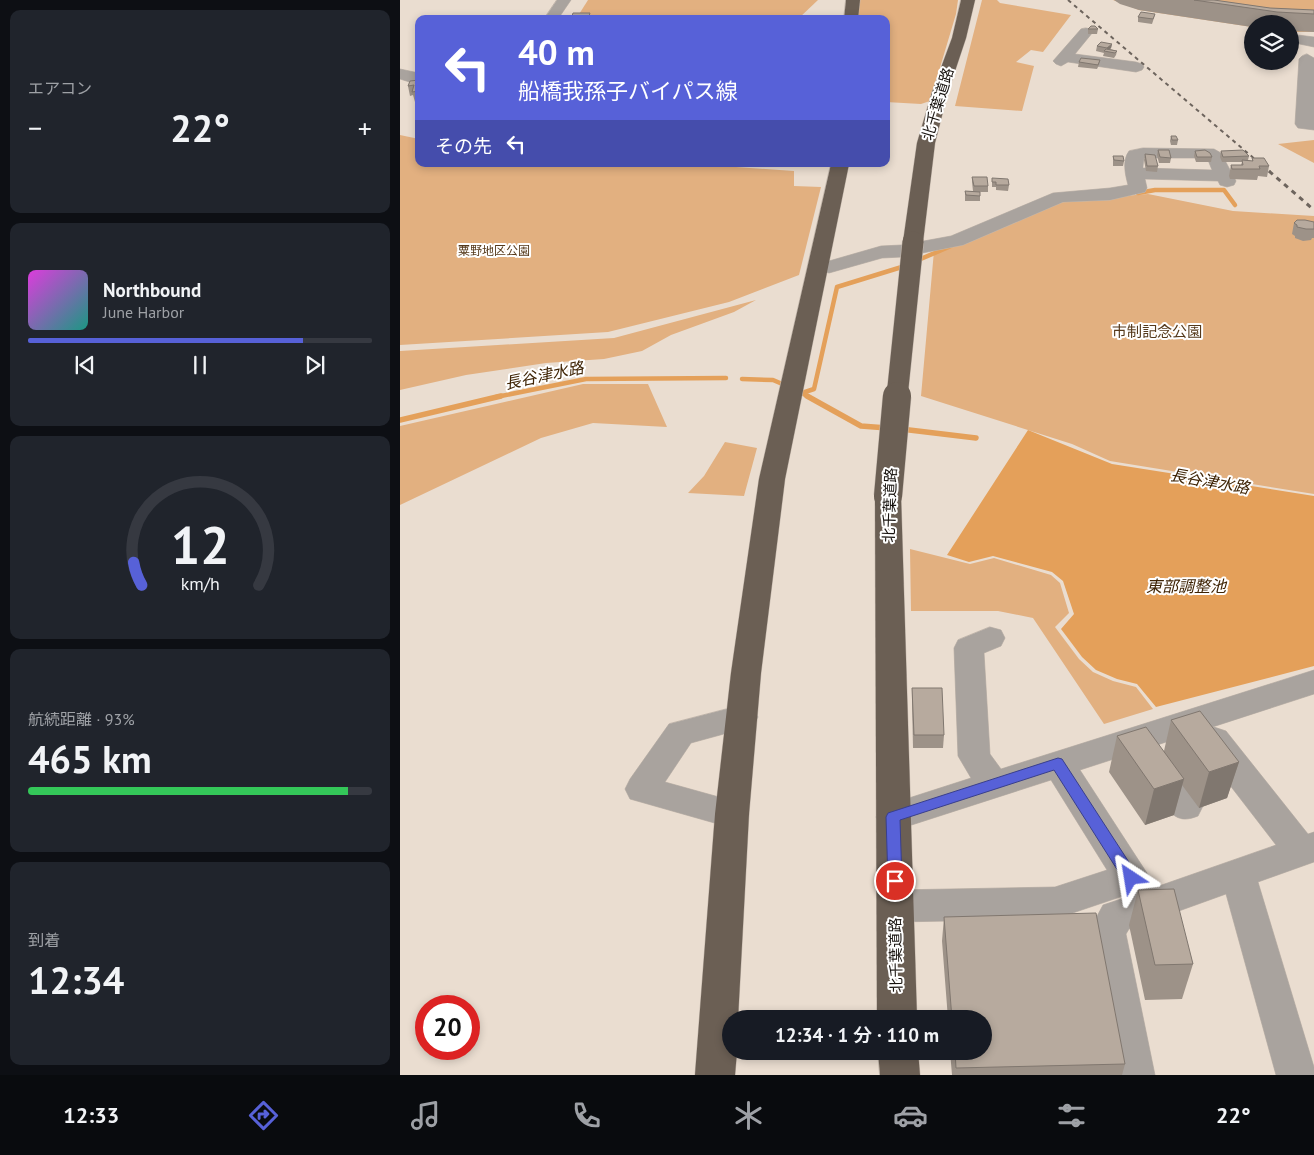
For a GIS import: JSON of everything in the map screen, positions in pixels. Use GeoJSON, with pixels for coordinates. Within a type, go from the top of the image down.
{"type":"FeatureCollection","features":[{"type":"Feature","properties":{"kind":"highway"},"geometry":{"type":"LineString","coordinates":[[851,15],[853,0]]}},
{"type":"Feature","properties":{"kind":"highway","name":"北千葉道路"},"geometry":{"type":"LineString","coordinates":[[897,1010],[888,496],[901,350],[926,143],[940,92],[959,38],[968,0]]}},
{"type":"Feature","properties":{"kind":"highway"},"geometry":{"type":"LineString","coordinates":[[715,1075],[732,814],[746,674],[772,480],[825,259],[840,167]]}},
{"type":"Feature","properties":{"kind":"highway"},"geometry":{"type":"LineString","coordinates":[[899,1060],[900,1075]]}},
{"type":"Feature","properties":{"kind":"street"},"geometry":{"type":"LineString","coordinates":[[554,15],[564,0]]}},
{"type":"Feature","properties":{"kind":"street"},"geometry":{"type":"LineString","coordinates":[[570,15],[580,0]]}},
{"type":"Feature","properties":{"kind":"street"},"geometry":{"type":"LineString","coordinates":[[1086,32],[1063,59],[1136,67]]}},
{"type":"Feature","properties":{"kind":"street"},"geometry":{"type":"LineString","coordinates":[[1299,40],[1314,42]]}},
{"type":"Feature","properties":{"kind":"street"},"geometry":{"type":"LineString","coordinates":[[1311,60],[1304,124],[1314,124]]}},
{"type":"Feature","properties":{"kind":"street"},"geometry":{"type":"LineString","coordinates":[[400,69],[415,71]]}},
{"type":"Feature","properties":{"kind":"street"},"geometry":{"type":"LineString","coordinates":[[400,74],[415,76]]}},
{"type":"Feature","properties":{"kind":"street"},"geometry":{"type":"LineString","coordinates":[[400,86],[415,84]]}},
{"type":"Feature","properties":{"kind":"street"},"geometry":{"type":"LineString","coordinates":[[825,259],[902,251],[956,241],[1060,197],[1099,193],[1110,194],[1136,180],[1226,178]]}},
{"type":"Feature","properties":{"kind":"street"},"geometry":{"type":"LineString","coordinates":[[990,638],[969,648],[974,756],[993,784]]}},
{"type":"Feature","properties":{"kind":"street"},"geometry":{"type":"LineString","coordinates":[[893,817],[1314,682]]}},
{"type":"Feature","properties":{"kind":"street"},"geometry":{"type":"LineString","coordinates":[[732,814],[642,789],[680,733],[742,717]]}},
{"type":"Feature","properties":{"kind":"street"},"geometry":{"type":"LineString","coordinates":[[896,906],[1054,903],[1140,892],[1238,874],[1308,849],[1199,718]]}},
{"type":"Feature","properties":{"kind":"street"},"geometry":{"type":"LineString","coordinates":[[1138,737],[1186,806]]}},
{"type":"Feature","properties":{"kind":"street"},"geometry":{"type":"LineString","coordinates":[[1058,763],[1140,892]]}},
{"type":"Feature","properties":{"kind":"street"},"geometry":{"type":"LineString","coordinates":[[1238,874],[1296,1075]]}},
{"type":"Feature","properties":{"kind":"street"},"geometry":{"type":"LineString","coordinates":[[1135,1075],[1107,932],[1116,917],[1140,892]]}},
{"type":"Feature","properties":{"kind":"green space"},"geometry":{"type":"Polygon","coordinates":[[[588,0],[818,0],[802,15],[579,15],[588,0]]]}},
{"type":"Feature","properties":{"kind":"green space"},"geometry":{"type":"Polygon","coordinates":[[[858,0],[958,0],[956,14],[930,101],[921,104],[890,102],[890,15],[856,15],[858,0]]]}},
{"type":"Feature","properties":{"kind":"green space"},"geometry":{"type":"Polygon","coordinates":[[[982,0],[997,0],[1000,3],[1071,15],[1043,52],[1031,50],[1016,62],[1034,66],[1022,111],[955,106],[982,0]]]}},
{"type":"Feature","properties":{"kind":"green space"},"geometry":{"type":"Polygon","coordinates":[[[1113,0],[1314,0],[1314,32],[1299,32],[1299,15],[1244,15],[1244,26],[1139,10],[1113,0]]]}},
{"type":"Feature","properties":{"kind":"green space","name":"粟野地区公園"},"geometry":{"type":"Polygon","coordinates":[[[400,135],[415,138],[415,167],[737,167],[794,171],[794,186],[821,187],[799,275],[729,302],[608,332],[400,345],[400,135]]]}},
{"type":"Feature","properties":{"kind":"green space"},"geometry":{"type":"Polygon","coordinates":[[[1314,140],[1314,163],[1278,144],[1314,140]]]}},
{"type":"Feature","properties":{"kind":"green space","name":"市制記念公園"},"geometry":{"type":"Polygon","coordinates":[[[1148,194],[1233,211],[1314,216],[1314,494],[1110,461],[1072,444],[921,396],[934,251],[1061,201],[1148,194]]]}},
{"type":"Feature","properties":{"kind":"green space"},"geometry":{"type":"Polygon","coordinates":[[[756,300],[734,312],[671,335],[642,351],[604,359],[546,363],[466,375],[400,390],[400,351],[614,338],[756,300]]]}},
{"type":"Feature","properties":{"kind":"green space"},"geometry":{"type":"Polygon","coordinates":[[[583,384],[648,384],[667,427],[593,423],[541,438],[400,505],[400,426],[583,384]]]}},
{"type":"Feature","properties":{"kind":"green space"},"geometry":{"type":"Polygon","coordinates":[[[725,442],[757,448],[744,496],[688,493],[704,476],[725,442]]]}},
{"type":"Feature","properties":{"kind":"green space"},"geometry":{"type":"Polygon","coordinates":[[[910,549],[970,564],[994,558],[1051,575],[1060,583],[1069,613],[1055,627],[1079,659],[1093,672],[1113,681],[1136,687],[1153,709],[1104,724],[1033,618],[998,611],[911,611],[910,549]]]}},
{"type":"Feature","properties":{"kind":"water","name":"東部調整池"},"geometry":{"type":"Polygon","coordinates":[[[1028,430],[1112,464],[1314,496],[1314,666],[1156,707],[1137,684],[1117,679],[1096,670],[1082,657],[1061,629],[1074,614],[1063,581],[1052,572],[993,556],[969,562],[947,555],[1028,430]]]}},
{"type":"Feature","properties":{"kind":"building"},"geometry":{"type":"Polygon","coordinates":[[[1194,0],[1214,0],[1270,8],[1314,10],[1314,14],[1277,12],[1194,0]]]}},
{"type":"Feature","properties":{"kind":"building"},"geometry":{"type":"Polygon","coordinates":[[[1141,12],[1155,14],[1153,19],[1138,17],[1141,12]]]}},
{"type":"Feature","properties":{"kind":"building"},"geometry":{"type":"Polygon","coordinates":[[[573,13],[590,13],[589,15],[572,15],[573,13]]]}},
{"type":"Feature","properties":{"kind":"building"},"geometry":{"type":"Polygon","coordinates":[[[1091,26],[1095,26],[1098,29],[1088,29],[1091,26]]]}},
{"type":"Feature","properties":{"kind":"building"},"geometry":{"type":"Polygon","coordinates":[[[1101,42],[1112,44],[1107,48],[1097,46],[1101,42]]]}},
{"type":"Feature","properties":{"kind":"building"},"geometry":{"type":"Polygon","coordinates":[[[1106,49],[1117,51],[1115,53],[1104,51],[1106,49]]]}},
{"type":"Feature","properties":{"kind":"building"},"geometry":{"type":"Polygon","coordinates":[[[1081,58],[1100,60],[1098,65],[1079,62],[1081,58]]]}},
{"type":"Feature","properties":{"kind":"building"},"geometry":{"type":"Polygon","coordinates":[[[415,80],[415,92],[412,92],[414,85],[408,86],[410,81],[415,80]]]}},
{"type":"Feature","properties":{"kind":"building"},"geometry":{"type":"Polygon","coordinates":[[[1171,136],[1176,136],[1178,140],[1172,140],[1171,136]]]}},
{"type":"Feature","properties":{"kind":"building"},"geometry":{"type":"Polygon","coordinates":[[[1158,150],[1169,150],[1171,158],[1160,157],[1158,150]]]}},
{"type":"Feature","properties":{"kind":"building"},"geometry":{"type":"Polygon","coordinates":[[[1205,150],[1212,157],[1197,157],[1195,151],[1205,150]]]}},
{"type":"Feature","properties":{"kind":"building"},"geometry":{"type":"Polygon","coordinates":[[[1243,150],[1249,156],[1223,157],[1221,151],[1243,150]]]}},
{"type":"Feature","properties":{"kind":"building"},"geometry":{"type":"Polygon","coordinates":[[[1145,154],[1155,155],[1158,166],[1147,166],[1145,154]]]}},
{"type":"Feature","properties":{"kind":"building"},"geometry":{"type":"Polygon","coordinates":[[[1113,156],[1123,156],[1124,161],[1114,160],[1113,156]]]}},
{"type":"Feature","properties":{"kind":"building"},"geometry":{"type":"Polygon","coordinates":[[[1252,158],[1264,158],[1269,166],[1259,166],[1260,169],[1232,169],[1231,165],[1243,165],[1242,160],[1253,161],[1252,158]]]}},
{"type":"Feature","properties":{"kind":"building"},"geometry":{"type":"Polygon","coordinates":[[[972,177],[987,177],[988,186],[974,186],[972,177]]]}},
{"type":"Feature","properties":{"kind":"building"},"geometry":{"type":"Polygon","coordinates":[[[992,178],[1008,179],[1009,185],[996,185],[996,182],[992,182],[992,178]]]}},
{"type":"Feature","properties":{"kind":"building"},"geometry":{"type":"Polygon","coordinates":[[[965,191],[980,192],[980,196],[966,195],[965,191]]]}},
{"type":"Feature","properties":{"kind":"building"},"geometry":{"type":"Polygon","coordinates":[[[1297,220],[1314,222],[1314,229],[1297,227],[1294,223],[1297,220]]]}},
{"type":"Feature","properties":{"kind":"building"},"geometry":{"type":"Polygon","coordinates":[[[912,688],[942,688],[944,735],[914,735],[912,688]]]}},
{"type":"Feature","properties":{"kind":"building"},"geometry":{"type":"Polygon","coordinates":[[[1200,711],[1239,762],[1209,772],[1171,720],[1200,711]]]}},
{"type":"Feature","properties":{"kind":"building"},"geometry":{"type":"Polygon","coordinates":[[[1146,727],[1184,779],[1154,789],[1117,736],[1146,727]]]}},
{"type":"Feature","properties":{"kind":"building"},"geometry":{"type":"Polygon","coordinates":[[[1174,889],[1193,964],[1155,965],[1138,890],[1174,889]]]}},
{"type":"Feature","properties":{"kind":"building"},"geometry":{"type":"Polygon","coordinates":[[[1096,913],[1125,1064],[956,1068],[956,1060],[992,1060],[992,1010],[951,1010],[944,917],[1096,913]]]}},
{"type":"Feature","properties":{"kind":"waterway"},"geometry":{"type":"LineString","coordinates":[[1138,193],[1155,190],[1224,190],[1235,205]]}},
{"type":"Feature","properties":{"kind":"waterway"},"geometry":{"type":"LineString","coordinates":[[916,261],[951,246]]}},
{"type":"Feature","properties":{"kind":"waterway"},"geometry":{"type":"LineString","coordinates":[[802,393],[814,389],[837,287],[905,266]]}},
{"type":"Feature","properties":{"kind":"waterway","name":"長谷津水路"},"geometry":{"type":"LineString","coordinates":[[501,396],[586,379],[726,378]]}},
{"type":"Feature","properties":{"kind":"waterway","name":"長谷津水路"},"geometry":{"type":"LineString","coordinates":[[742,379],[773,380],[787,386]]}},
{"type":"Feature","properties":{"kind":"waterway","name":"長谷津水路"},"geometry":{"type":"LineString","coordinates":[[800,392],[809,397]]}},
{"type":"Feature","properties":{"kind":"waterway","name":"長谷津水路"},"geometry":{"type":"LineString","coordinates":[[400,420],[501,396]]}},
{"type":"Feature","properties":{"kind":"waterway","name":"長谷津水路"},"geometry":{"type":"LineString","coordinates":[[496,397],[501,396]]}},
{"type":"Feature","properties":{"kind":"waterway","name":"長谷津水路"},"geometry":{"type":"LineString","coordinates":[[807,396],[861,426],[887,428]]}},
{"type":"Feature","properties":{"kind":"waterway","name":"長谷津水路"},"geometry":{"type":"LineString","coordinates":[[901,429],[976,438]]}},
{"type":"Feature","properties":{"kind":"railway"},"geometry":{"type":"LineString","coordinates":[[1068,0],[1270,172]]}},
{"type":"Feature","properties":{"kind":"railway"},"geometry":{"type":"LineString","coordinates":[[1269,171],[1314,210]]}},
{"type":"Feature","properties":{"kind":"route"},"geometry":{"type":"LineString","coordinates":[[895,881],[893,817],[1058,763],[1131,878]]}}]}
